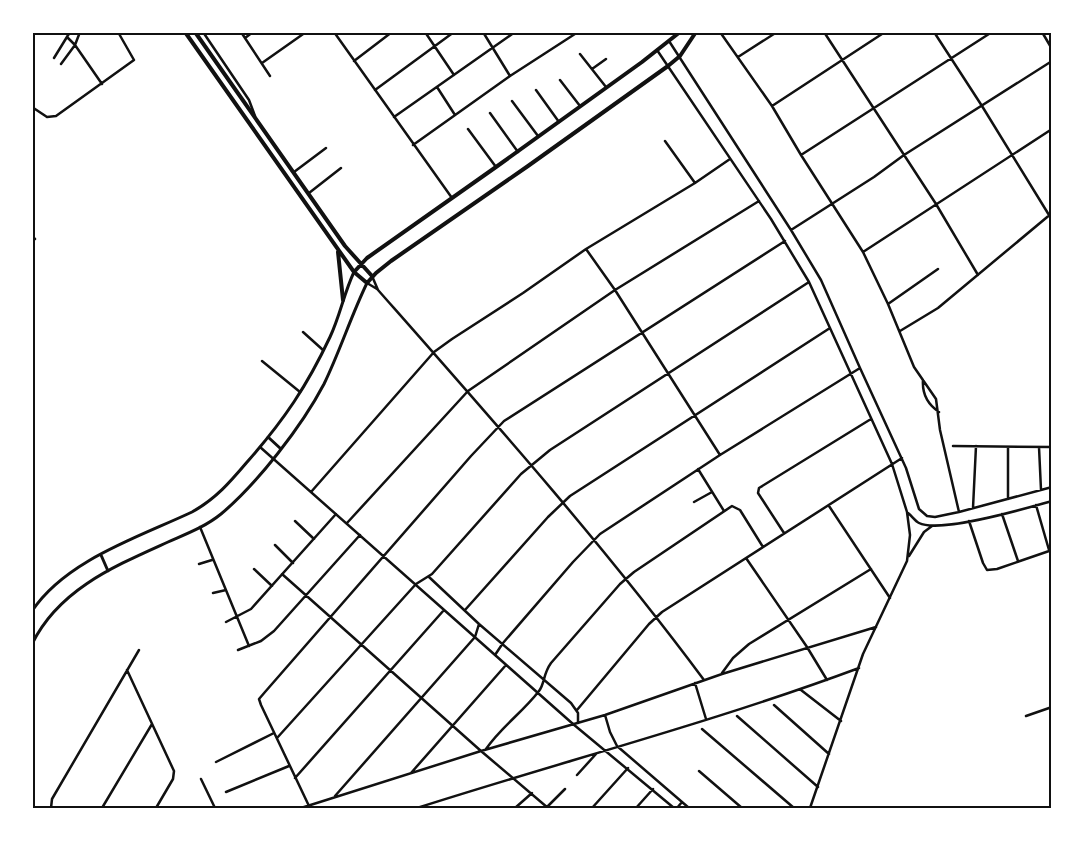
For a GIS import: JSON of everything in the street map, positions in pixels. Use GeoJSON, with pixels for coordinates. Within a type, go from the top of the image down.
{"type":"FeatureCollection","features":[{"type":"Feature","properties":{"kind":"main road"},"geometry":{"type":"LineString","coordinates":[[185,32],[354,272],[367,283],[372,276],[391,261],[668,66],[680,56],[696,32]]}},
{"type":"Feature","properties":{"kind":"main road"},"geometry":{"type":"LineString","coordinates":[[195,32],[345,246],[372,276]]}},
{"type":"Feature","properties":{"kind":"main road"},"geometry":{"type":"LineString","coordinates":[[354,272],[371,255],[496,168],[680,32]]}},
{"type":"Feature","properties":{"kind":"main road"},"geometry":{"type":"LineString","coordinates":[[338,249],[343,300]]}},
{"type":"Feature","properties":{"kind":"street"},"geometry":{"type":"LineString","coordinates":[[54,58],[70,32]]}},
{"type":"Feature","properties":{"kind":"street"},"geometry":{"type":"LineString","coordinates":[[61,64],[75,45],[80,32]]}},
{"type":"Feature","properties":{"kind":"street"},"geometry":{"type":"LineString","coordinates":[[32,108],[47,117],[56,116],[134,60],[118,32]]}},
{"type":"Feature","properties":{"kind":"street"},"geometry":{"type":"LineString","coordinates":[[204,32],[249,100],[256,118]]}},
{"type":"Feature","properties":{"kind":"street"},"geometry":{"type":"LineString","coordinates":[[241,32],[270,76]]}},
{"type":"Feature","properties":{"kind":"street"},"geometry":{"type":"LineString","coordinates":[[245,38],[253,32]]}},
{"type":"Feature","properties":{"kind":"street"},"geometry":{"type":"LineString","coordinates":[[262,63],[306,32]]}},
{"type":"Feature","properties":{"kind":"street"},"geometry":{"type":"LineString","coordinates":[[334,32],[452,199]]}},
{"type":"Feature","properties":{"kind":"street"},"geometry":{"type":"LineString","coordinates":[[354,61],[392,32]]}},
{"type":"Feature","properties":{"kind":"street"},"geometry":{"type":"LineString","coordinates":[[425,32],[454,75]]}},
{"type":"Feature","properties":{"kind":"street"},"geometry":{"type":"LineString","coordinates":[[375,90],[454,32]]}},
{"type":"Feature","properties":{"kind":"street"},"geometry":{"type":"LineString","coordinates":[[483,32],[510,76]]}},
{"type":"Feature","properties":{"kind":"street"},"geometry":{"type":"LineString","coordinates":[[394,117],[515,32]]}},
{"type":"Feature","properties":{"kind":"street"},"geometry":{"type":"LineString","coordinates":[[569,32],[571,37]]}},
{"type":"Feature","properties":{"kind":"street"},"geometry":{"type":"LineString","coordinates":[[413,145],[510,76],[578,32]]}},
{"type":"Feature","properties":{"kind":"street"},"geometry":{"type":"LineString","coordinates":[[720,32],[772,106],[863,252],[900,331],[914,367],[936,398],[940,430],[959,512]]}},
{"type":"Feature","properties":{"kind":"street"},"geometry":{"type":"LineString","coordinates":[[738,57],[777,32]]}},
{"type":"Feature","properties":{"kind":"street"},"geometry":{"type":"LineString","coordinates":[[824,32],[936,204],[978,275]]}},
{"type":"Feature","properties":{"kind":"street"},"geometry":{"type":"LineString","coordinates":[[772,106],[885,32]]}},
{"type":"Feature","properties":{"kind":"street"},"geometry":{"type":"LineString","coordinates":[[900,331],[938,308],[1050,214],[934,32]]}},
{"type":"Feature","properties":{"kind":"street"},"geometry":{"type":"LineString","coordinates":[[801,155],[992,32]]}},
{"type":"Feature","properties":{"kind":"street"},"geometry":{"type":"LineString","coordinates":[[1042,32],[1052,49]]}},
{"type":"Feature","properties":{"kind":"street"},"geometry":{"type":"LineString","coordinates":[[68,38],[102,84]]}},
{"type":"Feature","properties":{"kind":"street"},"geometry":{"type":"LineString","coordinates":[[669,41],[791,230],[821,280],[902,458],[919,509],[927,516],[935,517],[1052,487]]}},
{"type":"Feature","properties":{"kind":"street"},"geometry":{"type":"LineString","coordinates":[[657,50],[759,201],[809,282],[892,464],[908,512],[910,535],[907,561]]}},
{"type":"Feature","properties":{"kind":"street"},"geometry":{"type":"LineString","coordinates":[[580,54],[606,87]]}},
{"type":"Feature","properties":{"kind":"street"},"geometry":{"type":"LineString","coordinates":[[592,69],[606,59]]}},
{"type":"Feature","properties":{"kind":"street"},"geometry":{"type":"LineString","coordinates":[[791,230],[833,204],[904,155],[1052,61]]}},
{"type":"Feature","properties":{"kind":"street"},"geometry":{"type":"LineString","coordinates":[[560,80],[580,106]]}},
{"type":"Feature","properties":{"kind":"street"},"geometry":{"type":"LineString","coordinates":[[437,87],[455,115]]}},
{"type":"Feature","properties":{"kind":"street"},"geometry":{"type":"LineString","coordinates":[[536,90],[559,122]]}},
{"type":"Feature","properties":{"kind":"street"},"geometry":{"type":"LineString","coordinates":[[512,101],[538,136]]}},
{"type":"Feature","properties":{"kind":"street"},"geometry":{"type":"LineString","coordinates":[[490,113],[518,152]]}},
{"type":"Feature","properties":{"kind":"street"},"geometry":{"type":"LineString","coordinates":[[468,129],[496,168]]}},
{"type":"Feature","properties":{"kind":"street"},"geometry":{"type":"LineString","coordinates":[[863,252],[1052,130]]}},
{"type":"Feature","properties":{"kind":"street"},"geometry":{"type":"LineString","coordinates":[[665,141],[695,183]]}},
{"type":"Feature","properties":{"kind":"street"},"geometry":{"type":"LineString","coordinates":[[294,172],[326,148]]}},
{"type":"Feature","properties":{"kind":"street"},"geometry":{"type":"LineString","coordinates":[[311,492],[434,352],[586,249],[695,183],[730,159]]}},
{"type":"Feature","properties":{"kind":"street"},"geometry":{"type":"LineString","coordinates":[[309,193],[341,168]]}},
{"type":"Feature","properties":{"kind":"street"},"geometry":{"type":"LineString","coordinates":[[347,523],[468,391],[615,290],[759,201]]}},
{"type":"Feature","properties":{"kind":"street"},"geometry":{"type":"LineString","coordinates":[[308,806],[259,699],[470,456],[498,427],[785,241]]}},
{"type":"Feature","properties":{"kind":"street"},"geometry":{"type":"LineString","coordinates":[[586,249],[615,290],[720,455]]}},
{"type":"Feature","properties":{"kind":"street"},"geometry":{"type":"LineString","coordinates":[[888,304],[938,269]]}},
{"type":"Feature","properties":{"kind":"street"},"geometry":{"type":"LineString","coordinates":[[32,611],[62,580],[101,555],[205,505],[221,492],[260,448],[301,393],[331,335],[354,272]]}},
{"type":"Feature","properties":{"kind":"street"},"geometry":{"type":"LineString","coordinates":[[372,276],[378,290]]}},
{"type":"Feature","properties":{"kind":"street"},"geometry":{"type":"LineString","coordinates":[[277,738],[360,643],[416,584],[428,577],[530,465],[550,450],[809,282]]}},
{"type":"Feature","properties":{"kind":"street"},"geometry":{"type":"LineString","coordinates":[[32,644],[48,618],[73,592],[108,571],[200,527],[222,513],[281,448],[323,386],[367,283],[378,290],[468,391],[626,578],[657,616],[704,680]]}},
{"type":"Feature","properties":{"kind":"street"},"geometry":{"type":"LineString","coordinates":[[465,610],[562,502],[583,486],[830,328]]}},
{"type":"Feature","properties":{"kind":"street"},"geometry":{"type":"LineString","coordinates":[[303,332],[323,350]]}},
{"type":"Feature","properties":{"kind":"street"},"geometry":{"type":"LineString","coordinates":[[262,361],[301,393]]}},
{"type":"Feature","properties":{"kind":"street"},"geometry":{"type":"LineString","coordinates":[[495,655],[503,643],[594,540],[698,469],[860,368]]}},
{"type":"Feature","properties":{"kind":"street"},"geometry":{"type":"LineString","coordinates":[[923,380],[923,392],[930,406],[939,412]]}},
{"type":"Feature","properties":{"kind":"street"},"geometry":{"type":"LineString","coordinates":[[923,392],[930,389]]}},
{"type":"Feature","properties":{"kind":"street"},"geometry":{"type":"LineString","coordinates":[[784,533],[758,490],[766,483],[871,419]]}},
{"type":"Feature","properties":{"kind":"street"},"geometry":{"type":"LineString","coordinates":[[268,438],[281,448]]}},
{"type":"Feature","properties":{"kind":"street"},"geometry":{"type":"LineString","coordinates":[[953,446],[1052,447]]}},
{"type":"Feature","properties":{"kind":"street"},"geometry":{"type":"LineString","coordinates":[[973,508],[976,446]]}},
{"type":"Feature","properties":{"kind":"street"},"geometry":{"type":"LineString","coordinates":[[1008,447],[1008,499]]}},
{"type":"Feature","properties":{"kind":"street"},"geometry":{"type":"LineString","coordinates":[[1039,447],[1042,490]]}},
{"type":"Feature","properties":{"kind":"street"},"geometry":{"type":"LineString","coordinates":[[260,448],[385,556],[573,724],[676,808],[682,802]]}},
{"type":"Feature","properties":{"kind":"street"},"geometry":{"type":"LineString","coordinates":[[577,710],[657,616],[674,603],[902,458]]}},
{"type":"Feature","properties":{"kind":"street"},"geometry":{"type":"LineString","coordinates":[[698,469],[724,511]]}},
{"type":"Feature","properties":{"kind":"street"},"geometry":{"type":"LineString","coordinates":[[694,502],[712,492]]}},
{"type":"Feature","properties":{"kind":"street"},"geometry":{"type":"LineString","coordinates":[[908,512],[919,523],[932,526],[969,521],[1052,501]]}},
{"type":"Feature","properties":{"kind":"street"},"geometry":{"type":"LineString","coordinates":[[828,505],[890,598]]}},
{"type":"Feature","properties":{"kind":"street"},"geometry":{"type":"LineString","coordinates":[[969,521],[983,563],[987,570],[996,569],[1050,550],[1036,505]]}},
{"type":"Feature","properties":{"kind":"street"},"geometry":{"type":"LineString","coordinates":[[485,750],[538,692],[544,679],[544,673],[551,663],[626,578],[650,560],[732,506],[737,508],[763,547]]}},
{"type":"Feature","properties":{"kind":"street"},"geometry":{"type":"LineString","coordinates":[[226,622],[251,609],[336,514]]}},
{"type":"Feature","properties":{"kind":"street"},"geometry":{"type":"LineString","coordinates":[[1002,514],[1018,561]]}},
{"type":"Feature","properties":{"kind":"street"},"geometry":{"type":"LineString","coordinates":[[295,520],[314,539]]}},
{"type":"Feature","properties":{"kind":"street"},"geometry":{"type":"LineString","coordinates":[[810,808],[858,668],[914,546],[924,532],[932,526]]}},
{"type":"Feature","properties":{"kind":"street"},"geometry":{"type":"LineString","coordinates":[[200,527],[249,646]]}},
{"type":"Feature","properties":{"kind":"street"},"geometry":{"type":"LineString","coordinates":[[238,650],[268,637],[360,535]]}},
{"type":"Feature","properties":{"kind":"street"},"geometry":{"type":"LineString","coordinates":[[275,545],[293,563]]}},
{"type":"Feature","properties":{"kind":"street"},"geometry":{"type":"LineString","coordinates":[[101,555],[108,571]]}},
{"type":"Feature","properties":{"kind":"street"},"geometry":{"type":"LineString","coordinates":[[746,558],[789,620],[827,680]]}},
{"type":"Feature","properties":{"kind":"street"},"geometry":{"type":"LineString","coordinates":[[199,564],[212,560]]}},
{"type":"Feature","properties":{"kind":"street"},"geometry":{"type":"LineString","coordinates":[[722,674],[740,651],[871,568]]}},
{"type":"Feature","properties":{"kind":"street"},"geometry":{"type":"LineString","coordinates":[[254,569],[272,586]]}},
{"type":"Feature","properties":{"kind":"street"},"geometry":{"type":"LineString","coordinates":[[282,574],[548,808],[564,789]]}},
{"type":"Feature","properties":{"kind":"street"},"geometry":{"type":"LineString","coordinates":[[428,577],[577,710],[578,723]]}},
{"type":"Feature","properties":{"kind":"street"},"geometry":{"type":"LineString","coordinates":[[213,593],[226,590]]}},
{"type":"Feature","properties":{"kind":"street"},"geometry":{"type":"LineString","coordinates":[[295,778],[392,671],[444,610]]}},
{"type":"Feature","properties":{"kind":"street"},"geometry":{"type":"LineString","coordinates":[[334,797],[475,637],[479,624]]}},
{"type":"Feature","properties":{"kind":"street"},"geometry":{"type":"LineString","coordinates":[[301,808],[481,751],[605,715],[722,674],[876,628]]}},
{"type":"Feature","properties":{"kind":"street"},"geometry":{"type":"LineString","coordinates":[[51,808],[52,799],[139,650]]}},
{"type":"Feature","properties":{"kind":"street"},"geometry":{"type":"LineString","coordinates":[[410,773],[506,665]]}},
{"type":"Feature","properties":{"kind":"street"},"geometry":{"type":"LineString","coordinates":[[417,808],[801,690],[858,668]]}},
{"type":"Feature","properties":{"kind":"street"},"geometry":{"type":"LineString","coordinates":[[127,670],[174,771],[173,780],[156,808]]}},
{"type":"Feature","properties":{"kind":"street"},"geometry":{"type":"LineString","coordinates":[[695,683],[706,719]]}},
{"type":"Feature","properties":{"kind":"street"},"geometry":{"type":"LineString","coordinates":[[801,690],[841,721]]}},
{"type":"Feature","properties":{"kind":"street"},"geometry":{"type":"LineString","coordinates":[[774,705],[829,754]]}},
{"type":"Feature","properties":{"kind":"street"},"geometry":{"type":"LineString","coordinates":[[1026,716],[1052,707]]}},
{"type":"Feature","properties":{"kind":"street"},"geometry":{"type":"LineString","coordinates":[[605,715],[617,746],[689,808]]}},
{"type":"Feature","properties":{"kind":"street"},"geometry":{"type":"LineString","coordinates":[[737,716],[818,787]]}},
{"type":"Feature","properties":{"kind":"street"},"geometry":{"type":"LineString","coordinates":[[102,808],[152,723]]}},
{"type":"Feature","properties":{"kind":"street"},"geometry":{"type":"LineString","coordinates":[[702,729],[794,808]]}},
{"type":"Feature","properties":{"kind":"street"},"geometry":{"type":"LineString","coordinates":[[216,762],[274,732]]}},
{"type":"Feature","properties":{"kind":"street"},"geometry":{"type":"LineString","coordinates":[[577,775],[597,752]]}},
{"type":"Feature","properties":{"kind":"street"},"geometry":{"type":"LineString","coordinates":[[226,792],[289,766]]}},
{"type":"Feature","properties":{"kind":"street"},"geometry":{"type":"LineString","coordinates":[[592,808],[628,768]]}},
{"type":"Feature","properties":{"kind":"street"},"geometry":{"type":"LineString","coordinates":[[699,771],[742,808]]}},
{"type":"Feature","properties":{"kind":"street"},"geometry":{"type":"LineString","coordinates":[[202,779],[215,808]]}},
{"type":"Feature","properties":{"kind":"street"},"geometry":{"type":"LineString","coordinates":[[636,808],[653,789]]}},
{"type":"Feature","properties":{"kind":"street"},"geometry":{"type":"LineString","coordinates":[[509,808],[516,808],[532,793]]}}]}
